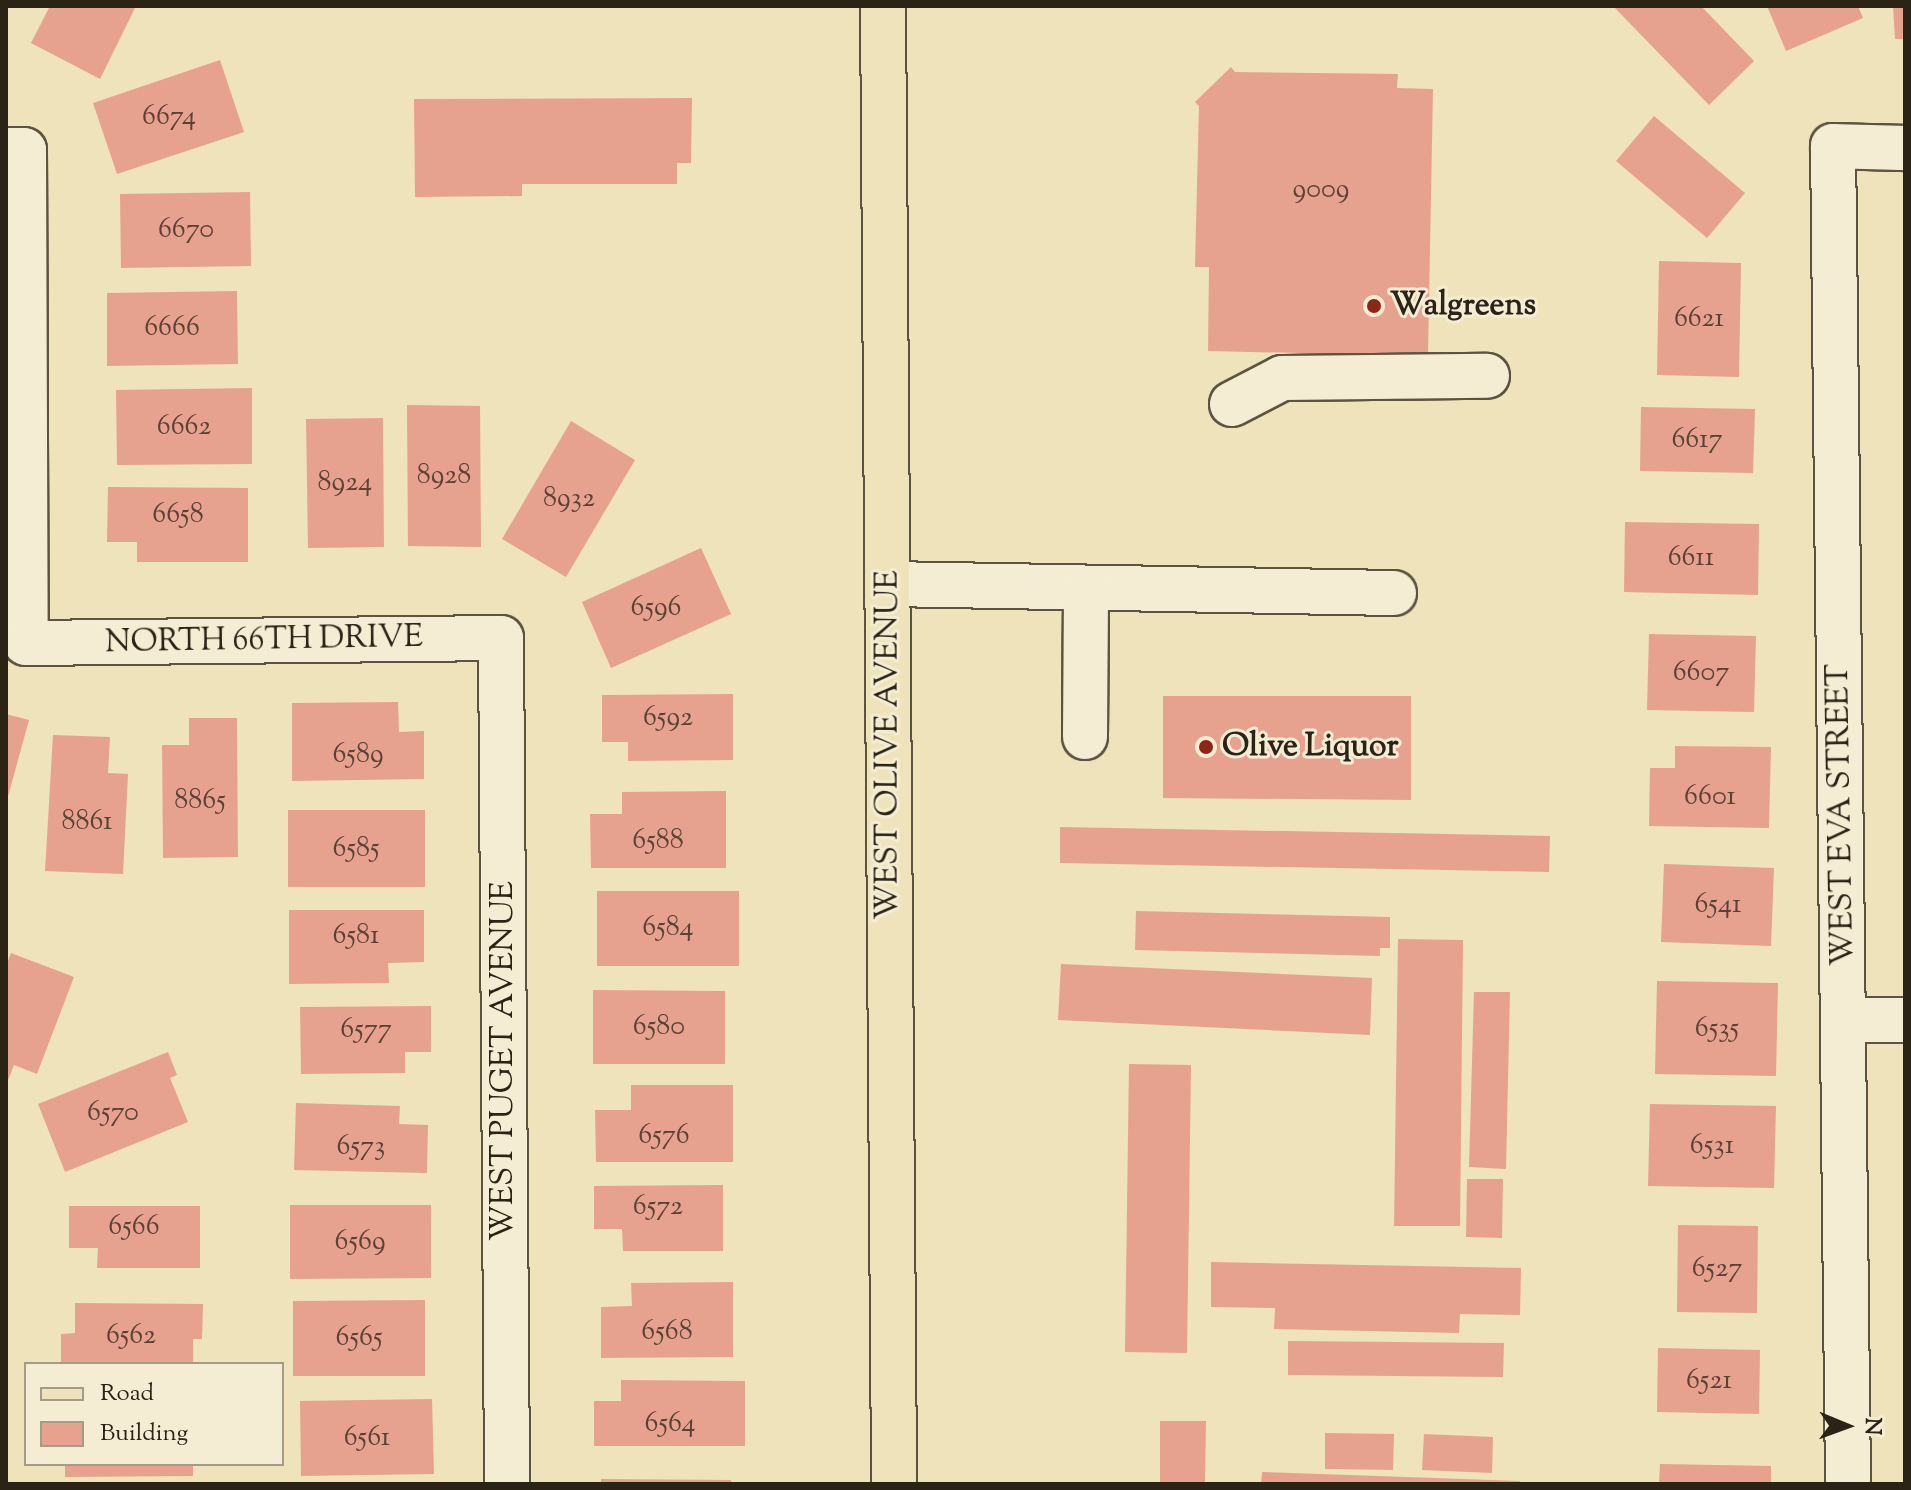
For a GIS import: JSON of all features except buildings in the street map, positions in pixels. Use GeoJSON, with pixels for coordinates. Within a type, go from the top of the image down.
{"type":"FeatureCollection","features":[{"type":"Feature","properties":{"kind":"main road","name":"WEST OLIVE AVENUE"},"geometry":{"type":"LineString","coordinates":[[883,6],[894,1484]]}},
{"type":"Feature","properties":{"kind":"street","name":"WEST EVA STREET"},"geometry":{"type":"LineString","coordinates":[[1848,1484],[1833,146],[1905,148]]}},
{"type":"Feature","properties":{"kind":"street","name":"NORTH 66TH DRIVE"},"geometry":{"type":"LineString","coordinates":[[15,150],[26,643],[501,638]]}},
{"type":"Feature","properties":{"kind":"street"},"geometry":{"type":"LineString","coordinates":[[1232,404],[1282,378],[1487,376]]}},
{"type":"Feature","properties":{"kind":"street"},"geometry":{"type":"LineString","coordinates":[[888,584],[1394,593]]}},
{"type":"Feature","properties":{"kind":"street"},"geometry":{"type":"LineString","coordinates":[[1085,737],[1086,588]]}},
{"type":"Feature","properties":{"kind":"street","name":"WEST PUGET AVENUE"},"geometry":{"type":"LineString","coordinates":[[501,638],[507,1484]]}},
{"type":"Feature","properties":{"kind":"street"},"geometry":{"type":"LineString","coordinates":[[1845,1020],[1905,1020]]}},
{"type":"Feature","properties":{"kind":"place","name":"Walgreens"},"geometry":{"type":"Point","coordinates":[1374,306]}},
{"type":"Feature","properties":{"kind":"place","name":"Olive Liquor"},"geometry":{"type":"Point","coordinates":[1206,747]}}]}
